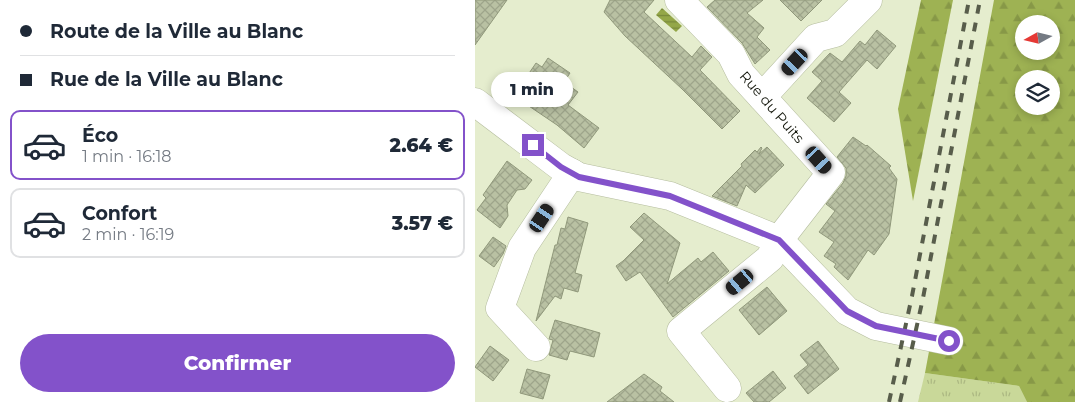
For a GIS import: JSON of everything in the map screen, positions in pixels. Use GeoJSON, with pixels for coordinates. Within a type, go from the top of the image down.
{"type":"FeatureCollection","features":[{"type":"Feature","properties":{"kind":"street","name":"Rue du Puits"},"geometry":{"type":"LineString","coordinates":[[679,0],[731,54],[741,74],[831,173],[779,240]]}},
{"type":"Feature","properties":{"kind":"street"},"geometry":{"type":"LineString","coordinates":[[762,97],[817,38],[835,33],[868,0]]}},
{"type":"Feature","properties":{"kind":"street"},"geometry":{"type":"LineString","coordinates":[[475,102],[561,167],[579,177],[670,196],[779,240],[847,311],[876,326],[949,341]]}},
{"type":"Feature","properties":{"kind":"street"},"geometry":{"type":"LineString","coordinates":[[535,347],[500,308],[522,248],[572,173]]}},
{"type":"Feature","properties":{"kind":"street"},"geometry":{"type":"LineString","coordinates":[[727,388],[681,331],[770,258],[779,240]]}},
{"type":"Feature","properties":{"kind":"green space"},"geometry":{"type":"Polygon","coordinates":[[[921,0],[953,0],[913,201],[898,109],[921,0]]]}},
{"type":"Feature","properties":{"kind":"green space"},"geometry":{"type":"Polygon","coordinates":[[[994,0],[1075,0],[1075,402],[1027,402],[1019,386],[925,373],[994,0]]]}},
{"type":"Feature","properties":{"kind":"green space"},"geometry":{"type":"Polygon","coordinates":[[[925,373],[1019,386],[1027,402],[918,402],[925,373]]]}},
{"type":"Feature","properties":{"kind":"shaded area"},"geometry":{"type":"Polygon","coordinates":[[[662,8],[682,26],[676,32],[656,15],[662,8]]]}},
{"type":"Feature","properties":{"kind":"building"},"geometry":{"type":"Polygon","coordinates":[[[475,0],[507,0],[475,45],[475,0]]]}},
{"type":"Feature","properties":{"kind":"building"},"geometry":{"type":"Polygon","coordinates":[[[610,0],[654,0],[644,12],[692,57],[701,46],[712,57],[700,70],[740,111],[722,129],[625,36],[604,12],[610,0]]]}},
{"type":"Feature","properties":{"kind":"building"},"geometry":{"type":"Polygon","coordinates":[[[715,0],[763,0],[747,13],[764,28],[757,37],[770,50],[755,64],[742,43],[707,7],[715,0]]]}},
{"type":"Feature","properties":{"kind":"building"},"geometry":{"type":"Polygon","coordinates":[[[780,0],[822,0],[801,21],[780,0]]]}},
{"type":"Feature","properties":{"kind":"building"},"geometry":{"type":"Polygon","coordinates":[[[877,30],[896,46],[877,69],[867,60],[839,92],[851,103],[834,122],[807,98],[822,81],[812,72],[830,53],[842,62],[860,41],[865,45],[877,30]]]}},
{"type":"Feature","properties":{"kind":"building"},"geometry":{"type":"Polygon","coordinates":[[[548,58],[570,73],[564,82],[578,92],[568,105],[599,128],[584,148],[557,125],[520,100],[523,95],[517,91],[536,63],[542,67],[548,58]]]}},
{"type":"Feature","properties":{"kind":"building"},"geometry":{"type":"Polygon","coordinates":[[[853,137],[867,145],[891,166],[889,168],[897,179],[889,234],[874,255],[868,250],[848,280],[834,267],[836,264],[824,256],[834,242],[819,232],[835,211],[826,204],[843,183],[846,176],[846,168],[837,157],[853,137]]]}},
{"type":"Feature","properties":{"kind":"building"},"geometry":{"type":"Polygon","coordinates":[[[761,147],[759,154],[767,147],[784,165],[755,193],[746,185],[737,206],[712,196],[755,150],[757,152],[761,147]]]}},
{"type":"Feature","properties":{"kind":"building"},"geometry":{"type":"Polygon","coordinates":[[[507,161],[532,180],[525,189],[517,190],[507,205],[508,216],[500,228],[477,210],[486,198],[483,195],[507,161]]]}},
{"type":"Feature","properties":{"kind":"building"},"geometry":{"type":"Polygon","coordinates":[[[644,213],[680,243],[667,284],[698,258],[701,262],[713,252],[729,271],[673,317],[640,272],[626,281],[616,266],[644,240],[630,227],[644,213]]]}},
{"type":"Feature","properties":{"kind":"building"},"geometry":{"type":"Polygon","coordinates":[[[568,217],[588,223],[575,273],[582,275],[578,292],[564,288],[561,299],[555,296],[536,321],[555,245],[557,245],[561,228],[565,229],[568,217]]]}},
{"type":"Feature","properties":{"kind":"building"},"geometry":{"type":"Polygon","coordinates":[[[493,237],[506,246],[494,267],[479,256],[493,237]]]}},
{"type":"Feature","properties":{"kind":"building"},"geometry":{"type":"Polygon","coordinates":[[[767,287],[787,311],[759,335],[739,310],[767,287]]]}},
{"type":"Feature","properties":{"kind":"building"},"geometry":{"type":"Polygon","coordinates":[[[555,320],[600,333],[594,357],[570,351],[567,360],[549,355],[553,340],[549,339],[555,320]]]}},
{"type":"Feature","properties":{"kind":"building"},"geometry":{"type":"Polygon","coordinates":[[[818,341],[839,369],[808,394],[794,376],[808,365],[800,355],[818,341]]]}},
{"type":"Feature","properties":{"kind":"building"},"geometry":{"type":"Polygon","coordinates":[[[490,346],[509,360],[493,381],[475,367],[490,346]]]}},
{"type":"Feature","properties":{"kind":"building"},"geometry":{"type":"Polygon","coordinates":[[[527,369],[550,375],[543,399],[520,393],[527,369]]]}},
{"type":"Feature","properties":{"kind":"building"},"geometry":{"type":"Polygon","coordinates":[[[773,371],[786,388],[769,402],[754,402],[746,393],[773,371]]]}},
{"type":"Feature","properties":{"kind":"building"},"geometry":{"type":"Polygon","coordinates":[[[644,374],[662,387],[660,391],[674,402],[607,402],[644,374]]]}},
{"type":"Feature","properties":{"kind":"railway"},"geometry":{"type":"LineString","coordinates":[[889,402],[912,296],[969,0]]}},
{"type":"Feature","properties":{"kind":"railway"},"geometry":{"type":"LineString","coordinates":[[900,402],[923,298],[980,0]]}},
{"type":"Feature","properties":{"kind":"route"},"geometry":{"type":"LineString","coordinates":[[533,145],[561,167],[579,177],[670,196],[779,240],[847,311],[876,326],[949,341]]}}]}
